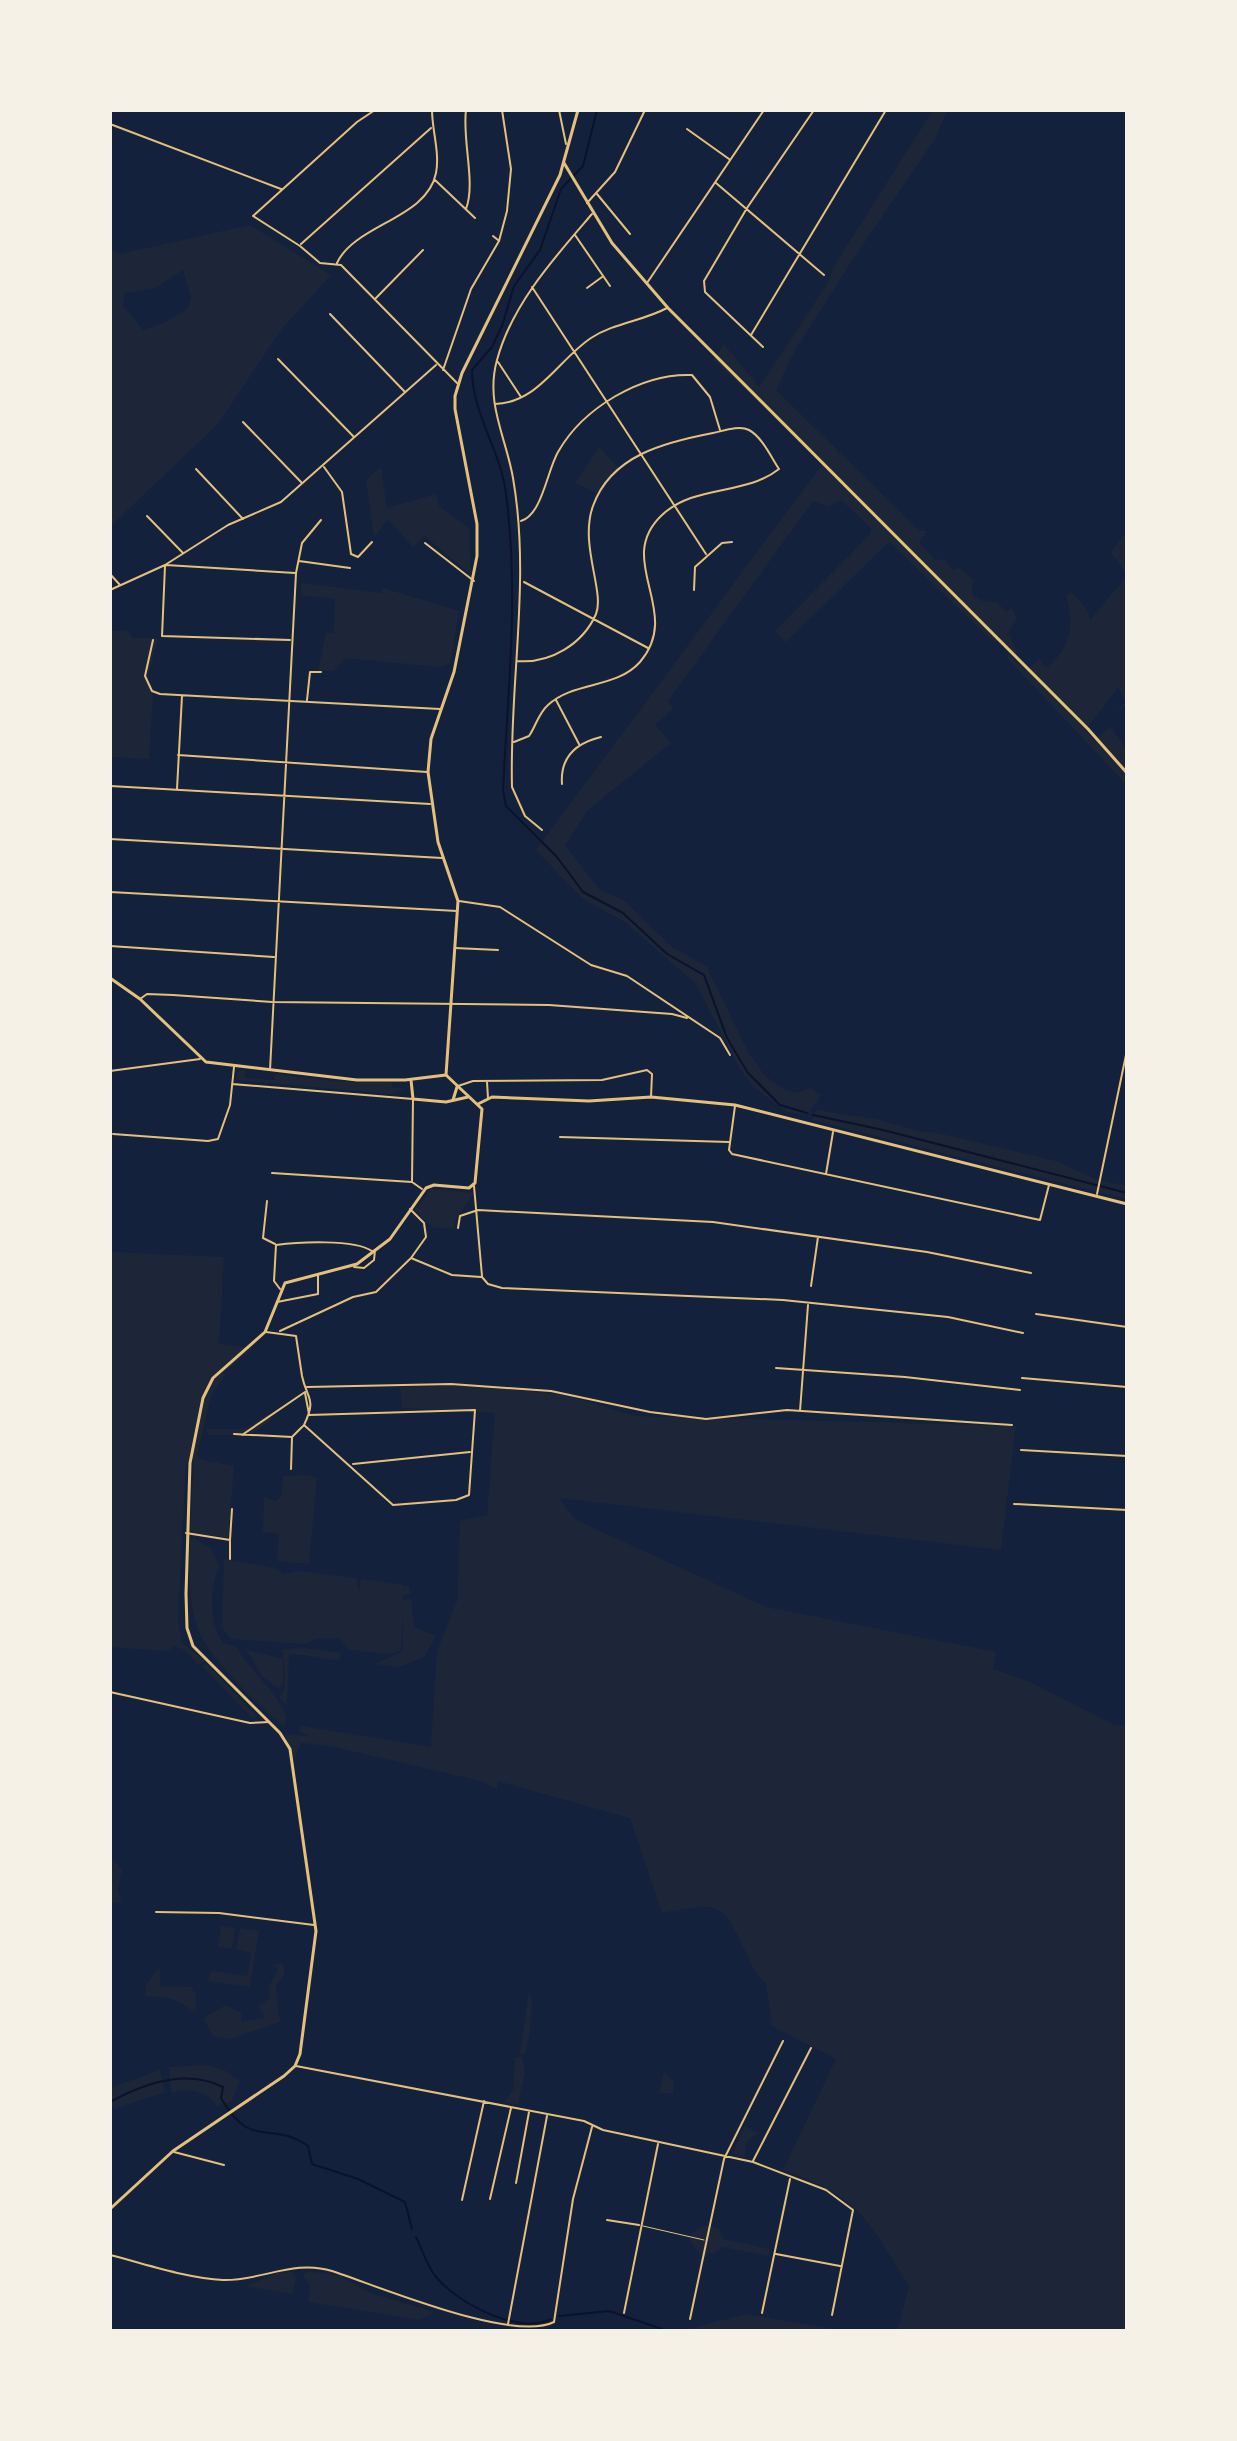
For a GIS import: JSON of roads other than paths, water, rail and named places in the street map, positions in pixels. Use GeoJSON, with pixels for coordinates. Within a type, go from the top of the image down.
{"type":"FeatureCollection","features":[{"type":"Feature","properties":{"kind":"main road"},"geometry":{"type":"LineString","coordinates":[[110,2209],[173,2151],[295,2066],[309,1995],[316,1925],[290,1749],[269,1722],[190,1641],[186,1533],[190,1463],[205,1391],[223,1368],[265,1332],[280,1289],[291,1280],[353,1266],[396,1232],[423,1190],[434,1185],[474,1186],[483,1114],[478,1104],[446,1075],[458,901],[443,857],[431,804],[428,772],[431,739],[454,672],[474,581],[477,524],[455,409],[458,384],[564,163],[578,110]]}},
{"type":"Feature","properties":{"kind":"main road"},"geometry":{"type":"LineString","coordinates":[[564,163],[592,214],[668,308],[1088,729],[1127,773]]}},
{"type":"Feature","properties":{"kind":"main road"},"geometry":{"type":"LineString","coordinates":[[110,978],[140,999],[200,1059],[346,1080],[411,1080],[446,1075]]}},
{"type":"Feature","properties":{"kind":"main road"},"geometry":{"type":"LineString","coordinates":[[411,1080],[413,1099],[453,1100],[468,1097]]}},
{"type":"Feature","properties":{"kind":"main road"},"geometry":{"type":"LineString","coordinates":[[453,1100],[457,1087]]}},
{"type":"Feature","properties":{"kind":"main road"},"geometry":{"type":"LineString","coordinates":[[478,1104],[488,1098],[589,1101],[651,1097],[735,1105],[1127,1204]]}},
{"type":"Feature","properties":{"kind":"street"},"geometry":{"type":"LineString","coordinates":[[375,110],[357,122],[253,216],[300,246],[320,263],[336,264],[458,384]]}},
{"type":"Feature","properties":{"kind":"street"},"geometry":{"type":"LineString","coordinates":[[336,264],[352,242],[402,214],[434,179],[437,168],[432,110]]}},
{"type":"Feature","properties":{"kind":"street"},"geometry":{"type":"LineString","coordinates":[[466,110],[464,129],[469,194],[466,209]]}},
{"type":"Feature","properties":{"kind":"street"},"geometry":{"type":"LineString","coordinates":[[442,371],[471,289],[499,241],[511,182],[502,110]]}},
{"type":"Feature","properties":{"kind":"street"},"geometry":{"type":"LineString","coordinates":[[559,110],[568,147]]}},
{"type":"Feature","properties":{"kind":"street"},"geometry":{"type":"LineString","coordinates":[[587,203],[620,164],[645,110]]}},
{"type":"Feature","properties":{"kind":"street"},"geometry":{"type":"LineString","coordinates":[[647,284],[764,110]]}},
{"type":"Feature","properties":{"kind":"street"},"geometry":{"type":"LineString","coordinates":[[763,347],[703,287],[747,208],[814,110]]}},
{"type":"Feature","properties":{"kind":"street"},"geometry":{"type":"LineString","coordinates":[[751,335],[886,110]]}},
{"type":"Feature","properties":{"kind":"street"},"geometry":{"type":"LineString","coordinates":[[110,124],[282,190]]}},
{"type":"Feature","properties":{"kind":"street"},"geometry":{"type":"LineString","coordinates":[[300,246],[432,128]]}},
{"type":"Feature","properties":{"kind":"street"},"geometry":{"type":"LineString","coordinates":[[687,129],[730,160]]}},
{"type":"Feature","properties":{"kind":"street"},"geometry":{"type":"LineString","coordinates":[[434,179],[475,218]]}},
{"type":"Feature","properties":{"kind":"street"},"geometry":{"type":"LineString","coordinates":[[715,182],[824,275]]}},
{"type":"Feature","properties":{"kind":"street"},"geometry":{"type":"LineString","coordinates":[[596,194],[630,234]]}},
{"type":"Feature","properties":{"kind":"street"},"geometry":{"type":"LineString","coordinates":[[542,830],[525,816],[515,795],[514,742],[522,581],[513,475],[493,404],[497,359],[532,287],[592,214]]}},
{"type":"Feature","properties":{"kind":"street"},"geometry":{"type":"LineString","coordinates":[[574,234],[610,286]]}},
{"type":"Feature","properties":{"kind":"street"},"geometry":{"type":"LineString","coordinates":[[493,236],[499,241]]}},
{"type":"Feature","properties":{"kind":"street"},"geometry":{"type":"LineString","coordinates":[[375,299],[423,250]]}},
{"type":"Feature","properties":{"kind":"street"},"geometry":{"type":"LineString","coordinates":[[587,288],[603,276]]}},
{"type":"Feature","properties":{"kind":"street"},"geometry":{"type":"LineString","coordinates":[[532,287],[706,554]]}},
{"type":"Feature","properties":{"kind":"street"},"geometry":{"type":"LineString","coordinates":[[493,404],[522,398],[574,351],[607,329],[668,308]]}},
{"type":"Feature","properties":{"kind":"street"},"geometry":{"type":"LineString","coordinates":[[330,314],[406,393]]}},
{"type":"Feature","properties":{"kind":"street"},"geometry":{"type":"LineString","coordinates":[[278,359],[355,438]]}},
{"type":"Feature","properties":{"kind":"street"},"geometry":{"type":"LineString","coordinates":[[497,359],[522,398]]}},
{"type":"Feature","properties":{"kind":"street"},"geometry":{"type":"LineString","coordinates":[[110,590],[165,565],[214,533],[281,502],[436,364]]}},
{"type":"Feature","properties":{"kind":"street"},"geometry":{"type":"LineString","coordinates":[[518,521],[533,513],[548,472],[566,440],[607,402],[650,381],[692,375],[710,397],[720,431]]}},
{"type":"Feature","properties":{"kind":"street"},"geometry":{"type":"LineString","coordinates":[[243,422],[301,483]]}},
{"type":"Feature","properties":{"kind":"street"},"geometry":{"type":"LineString","coordinates":[[514,742],[529,736],[543,709],[555,699],[625,674],[649,649],[657,629],[657,615],[643,546],[652,526],[674,506],[714,490],[759,481],[779,469],[749,430],[720,431],[674,442],[640,455],[614,473],[592,509],[587,540],[598,604],[593,619],[570,648],[517,661]]}},
{"type":"Feature","properties":{"kind":"street"},"geometry":{"type":"LineString","coordinates":[[323,466],[342,492],[351,554],[358,557],[372,542]]}},
{"type":"Feature","properties":{"kind":"street"},"geometry":{"type":"LineString","coordinates":[[196,469],[244,520]]}},
{"type":"Feature","properties":{"kind":"street"},"geometry":{"type":"LineString","coordinates":[[147,516],[183,554]]}},
{"type":"Feature","properties":{"kind":"street"},"geometry":{"type":"LineString","coordinates":[[270,1070],[296,573],[300,548],[321,520]]}},
{"type":"Feature","properties":{"kind":"street"},"geometry":{"type":"LineString","coordinates":[[694,590],[695,567],[706,554],[722,543],[732,542]]}},
{"type":"Feature","properties":{"kind":"street"},"geometry":{"type":"LineString","coordinates":[[425,543],[474,581]]}},
{"type":"Feature","properties":{"kind":"street"},"geometry":{"type":"LineString","coordinates":[[298,561],[350,568]]}},
{"type":"Feature","properties":{"kind":"street"},"geometry":{"type":"LineString","coordinates":[[165,565],[296,573]]}},
{"type":"Feature","properties":{"kind":"street"},"geometry":{"type":"LineString","coordinates":[[165,565],[162,636],[292,640]]}},
{"type":"Feature","properties":{"kind":"street"},"geometry":{"type":"LineString","coordinates":[[110,574],[121,586]]}},
{"type":"Feature","properties":{"kind":"street"},"geometry":{"type":"LineString","coordinates":[[522,581],[649,649]]}},
{"type":"Feature","properties":{"kind":"street"},"geometry":{"type":"LineString","coordinates":[[153,640],[145,676],[147,684],[160,694],[441,710]]}},
{"type":"Feature","properties":{"kind":"street"},"geometry":{"type":"LineString","coordinates":[[307,701],[309,674],[321,672]]}},
{"type":"Feature","properties":{"kind":"street"},"geometry":{"type":"LineString","coordinates":[[177,789],[182,695]]}},
{"type":"Feature","properties":{"kind":"street"},"geometry":{"type":"LineString","coordinates":[[555,699],[579,745]]}},
{"type":"Feature","properties":{"kind":"street"},"geometry":{"type":"LineString","coordinates":[[562,784],[565,759],[579,745],[601,737]]}},
{"type":"Feature","properties":{"kind":"street"},"geometry":{"type":"LineString","coordinates":[[178,755],[428,772]]}},
{"type":"Feature","properties":{"kind":"street"},"geometry":{"type":"LineString","coordinates":[[110,786],[431,804]]}},
{"type":"Feature","properties":{"kind":"street"},"geometry":{"type":"LineString","coordinates":[[110,839],[443,857]]}},
{"type":"Feature","properties":{"kind":"street"},"geometry":{"type":"LineString","coordinates":[[110,892],[458,911]]}},
{"type":"Feature","properties":{"kind":"street"},"geometry":{"type":"LineString","coordinates":[[458,901],[500,907],[591,965],[627,976],[720,1038],[730,1055]]}},
{"type":"Feature","properties":{"kind":"street"},"geometry":{"type":"LineString","coordinates":[[110,946],[275,957]]}},
{"type":"Feature","properties":{"kind":"street"},"geometry":{"type":"LineString","coordinates":[[454,948],[498,950]]}},
{"type":"Feature","properties":{"kind":"street"},"geometry":{"type":"LineString","coordinates":[[140,999],[147,994],[272,1002],[549,1005],[672,1014],[687,1018]]}},
{"type":"Feature","properties":{"kind":"street"},"geometry":{"type":"LineString","coordinates":[[1096,1197],[1126,1055]]}},
{"type":"Feature","properties":{"kind":"street"},"geometry":{"type":"LineString","coordinates":[[110,1071],[200,1059]]}},
{"type":"Feature","properties":{"kind":"street"},"geometry":{"type":"LineString","coordinates":[[113,1134],[208,1141],[218,1139],[230,1105],[234,1066]]}},
{"type":"Feature","properties":{"kind":"street"},"geometry":{"type":"LineString","coordinates":[[457,1087],[464,1082],[514,1079],[602,1080],[647,1070],[652,1074],[651,1097]]}},
{"type":"Feature","properties":{"kind":"street"},"geometry":{"type":"LineString","coordinates":[[487,1081],[488,1098]]}},
{"type":"Feature","properties":{"kind":"street"},"geometry":{"type":"LineString","coordinates":[[232,1084],[413,1099],[412,1182]]}},
{"type":"Feature","properties":{"kind":"street"},"geometry":{"type":"LineString","coordinates":[[735,1105],[730,1142],[732,1154],[1040,1220],[1049,1185]]}},
{"type":"Feature","properties":{"kind":"street"},"geometry":{"type":"LineString","coordinates":[[826,1175],[833,1132]]}},
{"type":"Feature","properties":{"kind":"street"},"geometry":{"type":"LineString","coordinates":[[560,1137],[730,1142]]}},
{"type":"Feature","properties":{"kind":"street"},"geometry":{"type":"LineString","coordinates":[[272,1173],[412,1182],[423,1190]]}},
{"type":"Feature","properties":{"kind":"street"},"geometry":{"type":"LineString","coordinates":[[474,1186],[482,1277],[488,1284],[502,1288],[656,1292],[808,1304],[948,1317],[1023,1333]]}},
{"type":"Feature","properties":{"kind":"street"},"geometry":{"type":"LineString","coordinates":[[267,1201],[263,1238],[276,1245],[329,1243],[362,1246],[374,1251]]}},
{"type":"Feature","properties":{"kind":"street"},"geometry":{"type":"LineString","coordinates":[[279,1332],[353,1297],[376,1292],[411,1258],[427,1232],[424,1223],[410,1209]]}},
{"type":"Feature","properties":{"kind":"street"},"geometry":{"type":"LineString","coordinates":[[458,1228],[460,1216],[478,1210],[713,1222],[927,1252],[1031,1273]]}},
{"type":"Feature","properties":{"kind":"street"},"geometry":{"type":"LineString","coordinates":[[811,1286],[818,1237]]}},
{"type":"Feature","properties":{"kind":"street"},"geometry":{"type":"LineString","coordinates":[[276,1245],[274,1281],[280,1289]]}},
{"type":"Feature","properties":{"kind":"street"},"geometry":{"type":"LineString","coordinates":[[411,1258],[452,1275],[482,1277]]}},
{"type":"Feature","properties":{"kind":"street"},"geometry":{"type":"LineString","coordinates":[[276,1302],[318,1294],[318,1274]]}},
{"type":"Feature","properties":{"kind":"street"},"geometry":{"type":"LineString","coordinates":[[800,1412],[808,1304]]}},
{"type":"Feature","properties":{"kind":"street"},"geometry":{"type":"LineString","coordinates":[[1036,1314],[1127,1327]]}},
{"type":"Feature","properties":{"kind":"street"},"geometry":{"type":"LineString","coordinates":[[265,1332],[296,1336],[303,1381],[311,1395],[309,1415],[292,1437],[291,1469]]}},
{"type":"Feature","properties":{"kind":"street"},"geometry":{"type":"LineString","coordinates":[[776,1368],[905,1377],[1020,1390]]}},
{"type":"Feature","properties":{"kind":"street"},"geometry":{"type":"LineString","coordinates":[[1022,1378],[1127,1387]]}},
{"type":"Feature","properties":{"kind":"street"},"geometry":{"type":"LineString","coordinates":[[307,1387],[400,1383],[467,1385],[551,1391],[650,1412],[706,1419],[747,1412],[800,1412],[1012,1425]]}},
{"type":"Feature","properties":{"kind":"street"},"geometry":{"type":"LineString","coordinates":[[307,1387],[309,1415]]}},
{"type":"Feature","properties":{"kind":"street"},"geometry":{"type":"LineString","coordinates":[[242,1435],[305,1392]]}},
{"type":"Feature","properties":{"kind":"street"},"geometry":{"type":"LineString","coordinates":[[304,1425],[393,1505],[456,1500],[469,1495],[475,1410],[309,1415]]}},
{"type":"Feature","properties":{"kind":"street"},"geometry":{"type":"LineString","coordinates":[[234,1434],[292,1437]]}},
{"type":"Feature","properties":{"kind":"street"},"geometry":{"type":"LineString","coordinates":[[1021,1450],[1127,1456]]}},
{"type":"Feature","properties":{"kind":"street"},"geometry":{"type":"LineString","coordinates":[[351,1465],[359,1461],[471,1452]]}},
{"type":"Feature","properties":{"kind":"street"},"geometry":{"type":"LineString","coordinates":[[1014,1504],[1127,1510]]}},
{"type":"Feature","properties":{"kind":"street"},"geometry":{"type":"LineString","coordinates":[[230,1559],[232,1509]]}},
{"type":"Feature","properties":{"kind":"street"},"geometry":{"type":"LineString","coordinates":[[186,1533],[230,1540]]}},
{"type":"Feature","properties":{"kind":"street"},"geometry":{"type":"LineString","coordinates":[[110,1692],[250,1723],[269,1722]]}},
{"type":"Feature","properties":{"kind":"street"},"geometry":{"type":"LineString","coordinates":[[156,1912],[219,1913],[316,1925]]}},
{"type":"Feature","properties":{"kind":"street"},"geometry":{"type":"LineString","coordinates":[[690,2319],[726,2155],[783,2041]]}},
{"type":"Feature","properties":{"kind":"street"},"geometry":{"type":"LineString","coordinates":[[753,2162],[811,2048]]}},
{"type":"Feature","properties":{"kind":"street"},"geometry":{"type":"LineString","coordinates":[[295,2066],[547,2114],[658,2142],[726,2155],[826,2190],[853,2210],[832,2315]]}},
{"type":"Feature","properties":{"kind":"street"},"geometry":{"type":"LineString","coordinates":[[462,2200],[484,2101]]}},
{"type":"Feature","properties":{"kind":"street"},"geometry":{"type":"LineString","coordinates":[[490,2199],[511,2107]]}},
{"type":"Feature","properties":{"kind":"street"},"geometry":{"type":"LineString","coordinates":[[516,2183],[529,2111]]}},
{"type":"Feature","properties":{"kind":"street"},"geometry":{"type":"LineString","coordinates":[[508,2324],[547,2114]]}},
{"type":"Feature","properties":{"kind":"street"},"geometry":{"type":"LineString","coordinates":[[110,2255],[222,2280],[315,2267],[420,2303],[508,2324],[544,2327],[554,2322],[573,2199],[593,2126]]}},
{"type":"Feature","properties":{"kind":"street"},"geometry":{"type":"LineString","coordinates":[[624,2313],[658,2142]]}},
{"type":"Feature","properties":{"kind":"street"},"geometry":{"type":"LineString","coordinates":[[173,2151],[224,2165]]}},
{"type":"Feature","properties":{"kind":"street"},"geometry":{"type":"LineString","coordinates":[[762,2313],[790,2178]]}},
{"type":"Feature","properties":{"kind":"street"},"geometry":{"type":"LineString","coordinates":[[607,2220],[641,2226]]}},
{"type":"Feature","properties":{"kind":"street"},"geometry":{"type":"LineString","coordinates":[[774,2254],[841,2266]]}},
{"type":"Feature","properties":{"kind":"lane"},"geometry":{"type":"LineString","coordinates":[[641,2226],[707,2240]]}},
{"type":"Feature","properties":{"kind":"waterway"},"geometry":{"type":"LineString","coordinates":[[597,110],[583,166],[561,189],[540,250],[514,286],[492,347],[472,370],[481,417],[503,478],[510,531],[512,605],[503,790],[506,806],[557,857],[583,892],[623,913],[667,954],[704,975],[727,1038],[748,1073],[780,1105],[807,1113]]}},
{"type":"Feature","properties":{"kind":"waterway"},"geometry":{"type":"LineString","coordinates":[[813,1115],[1127,1193]]}},
{"type":"Feature","properties":{"kind":"waterway"},"geometry":{"type":"LineString","coordinates":[[112,2101],[166,2080],[195,2079],[223,2087],[221,2098],[242,2124],[252,2130],[294,2138],[308,2146],[312,2164],[358,2179],[405,2202],[412,2229]]}},
{"type":"Feature","properties":{"kind":"waterway"},"geometry":{"type":"LineString","coordinates":[[416,2237],[436,2277],[458,2297],[505,2320],[537,2323],[551,2319]]}},
{"type":"Feature","properties":{"kind":"waterway"},"geometry":{"type":"LineString","coordinates":[[559,2316],[609,2311],[668,2331]]}}]}
